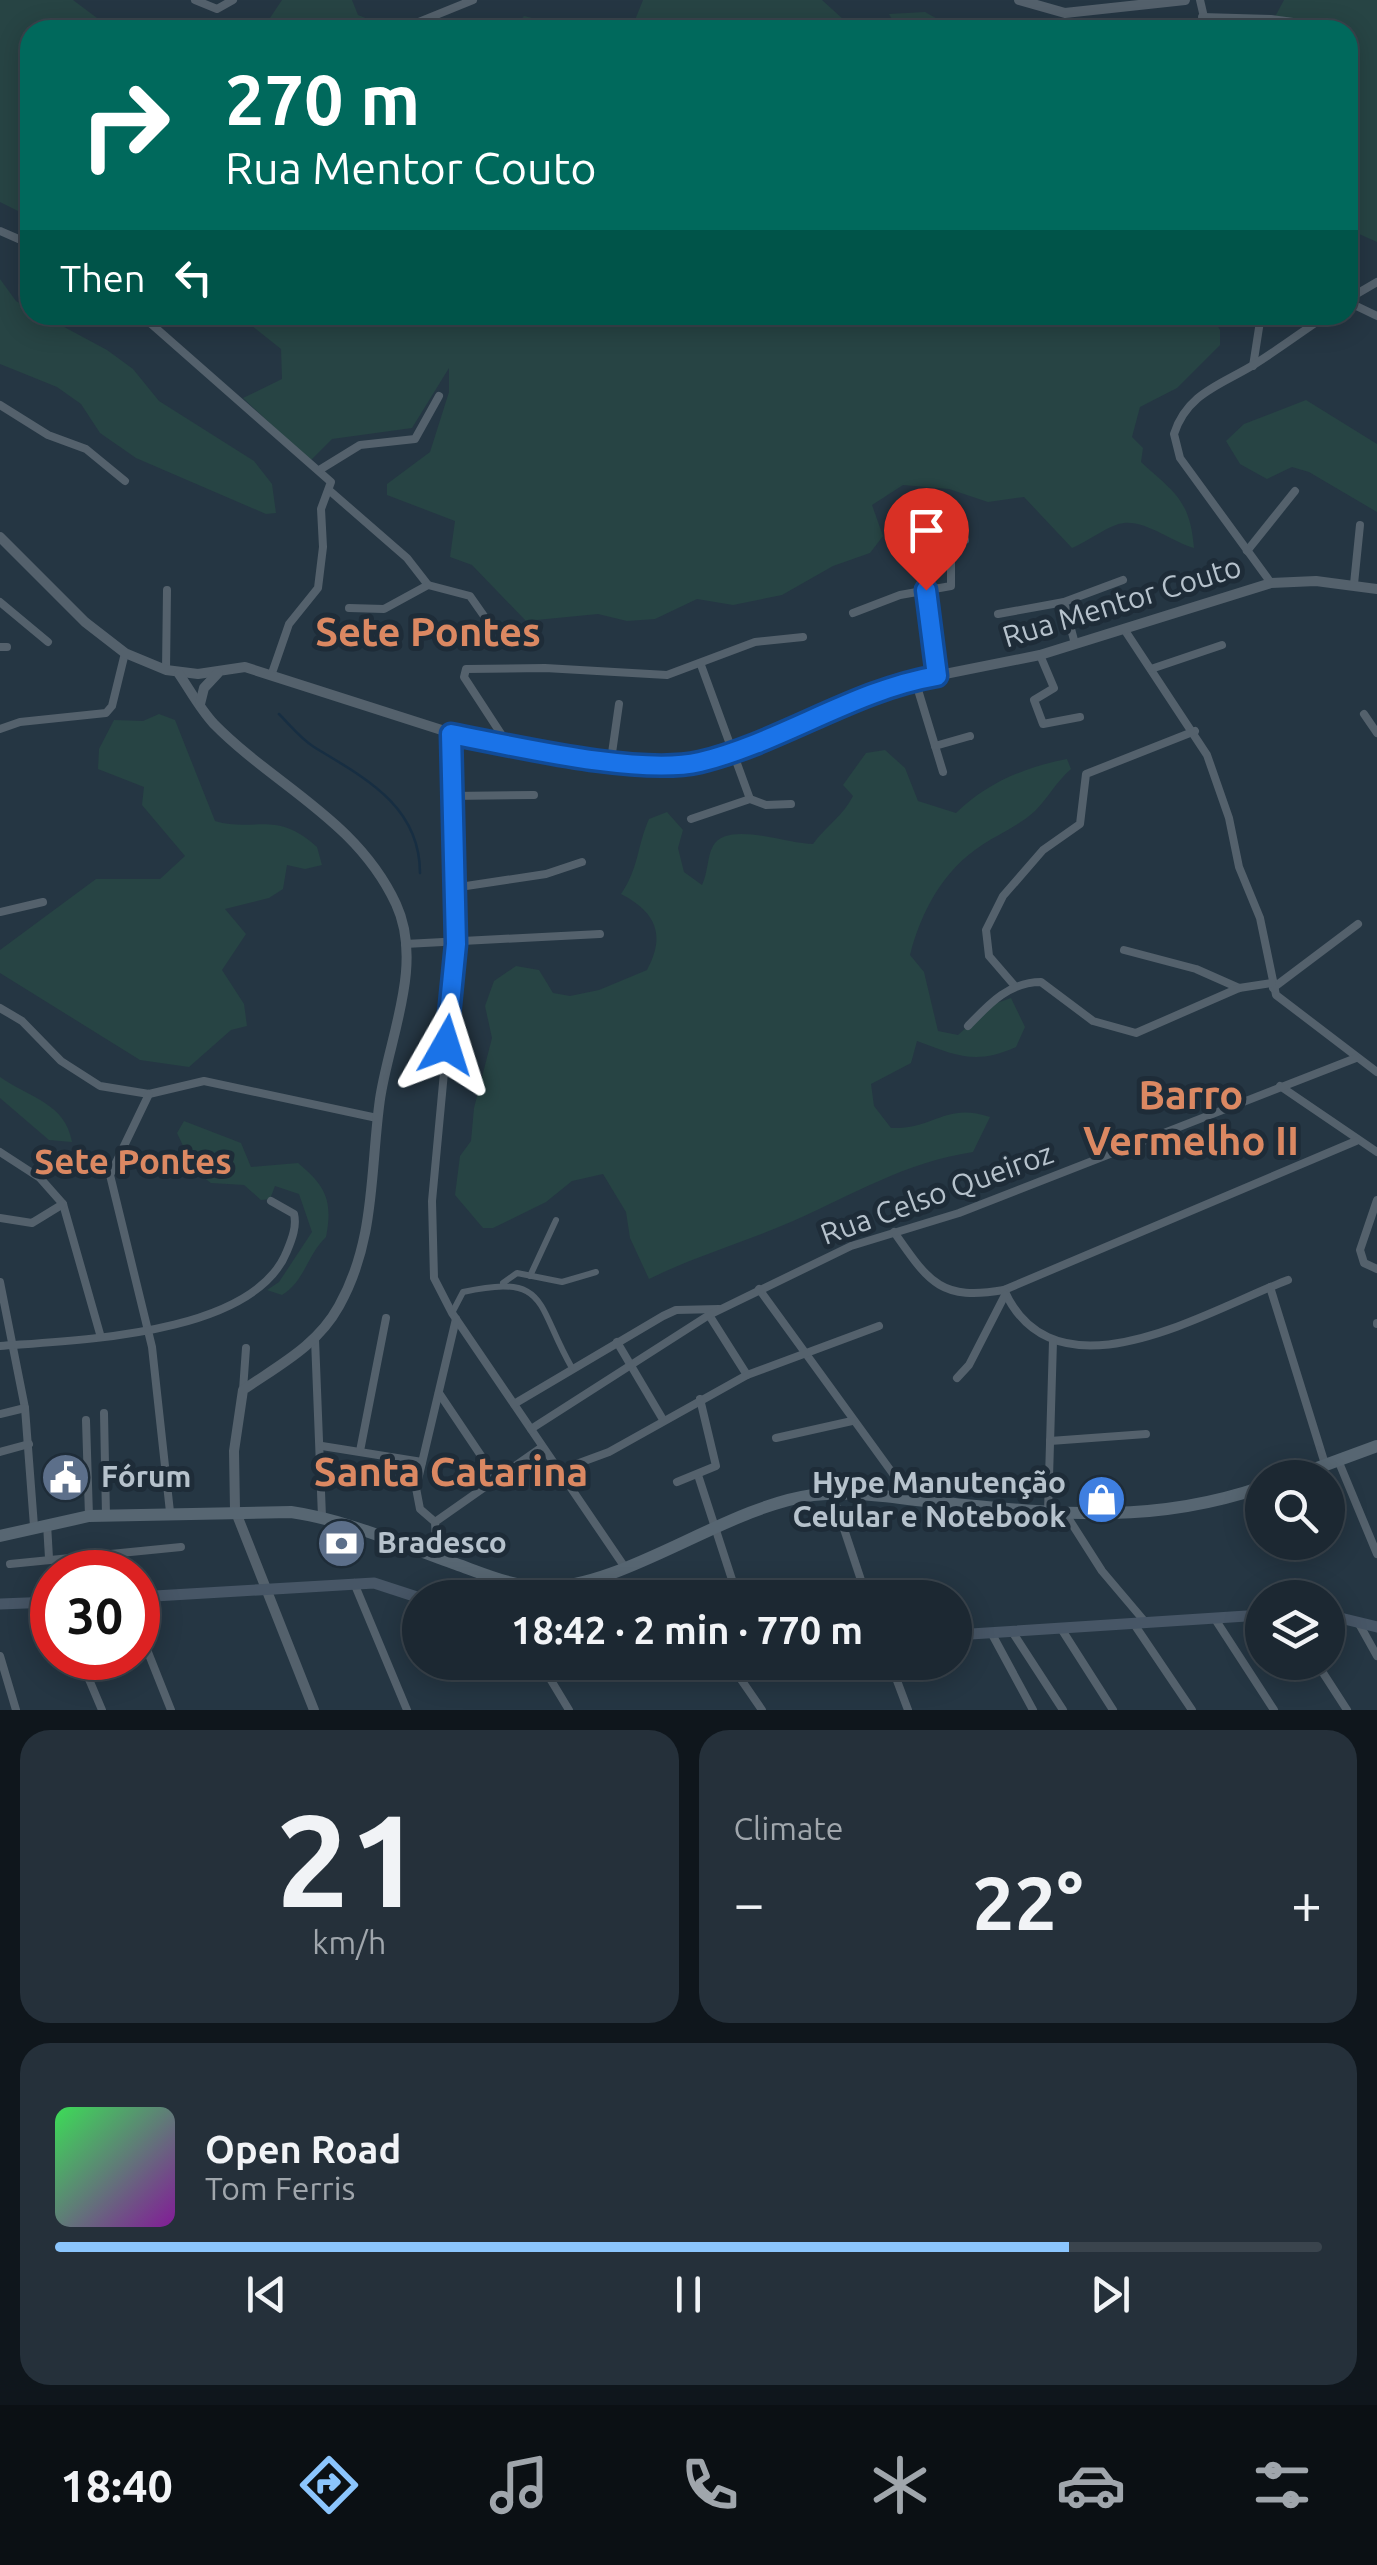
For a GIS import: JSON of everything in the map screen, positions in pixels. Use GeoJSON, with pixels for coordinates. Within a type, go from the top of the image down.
{"type":"FeatureCollection","features":[{"type":"Feature","properties":{"kind":"main road"},"geometry":{"type":"LineString","coordinates":[[1337,1460],[1377,1446]]}},
{"type":"Feature","properties":{"kind":"main road"},"geometry":{"type":"LineString","coordinates":[[585,1580],[786,1501],[832,1493],[1065,1514],[1165,1513],[1245,1492]]}},
{"type":"Feature","properties":{"kind":"main road"},"geometry":{"type":"LineString","coordinates":[[0,1536],[88,1516],[236,1510],[322,1517],[499,1580]]}},
{"type":"Feature","properties":{"kind":"main road"},"geometry":{"type":"LineString","coordinates":[[160,1595],[354,1583],[402,1590]]}},
{"type":"Feature","properties":{"kind":"main road"},"geometry":{"type":"LineString","coordinates":[[0,1604],[30,1603]]}},
{"type":"Feature","properties":{"kind":"main road"},"geometry":{"type":"LineString","coordinates":[[972,1636],[1245,1616]]}},
{"type":"Feature","properties":{"kind":"main road"},"geometry":{"type":"LineString","coordinates":[[1345,1619],[1377,1627]]}},
{"type":"Feature","properties":{"kind":"street"},"geometry":{"type":"LineString","coordinates":[[195,0],[210,9],[229,2]]}},
{"type":"Feature","properties":{"kind":"street"},"geometry":{"type":"LineString","coordinates":[[424,20],[473,0]]}},
{"type":"Feature","properties":{"kind":"street"},"geometry":{"type":"LineString","coordinates":[[1019,0],[1064,13],[1185,0]]}},
{"type":"Feature","properties":{"kind":"street"},"geometry":{"type":"LineString","coordinates":[[1200,0],[1203,20]]}},
{"type":"Feature","properties":{"kind":"street"},"geometry":{"type":"LineString","coordinates":[[1202,17],[1278,20]]}},
{"type":"Feature","properties":{"kind":"street"},"geometry":{"type":"LineString","coordinates":[[152,325],[218,386],[322,468],[331,482],[321,509],[323,546],[318,588],[289,624],[272,673]]}},
{"type":"Feature","properties":{"kind":"street"},"geometry":{"type":"LineString","coordinates":[[1252,366],[1260,325]]}},
{"type":"Feature","properties":{"kind":"street"},"geometry":{"type":"LineString","coordinates":[[1271,583],[1180,458],[1174,434],[1188,405],[1208,388],[1252,366],[1312,325]]}},
{"type":"Feature","properties":{"kind":"street"},"geometry":{"type":"LineString","coordinates":[[322,468],[360,446],[414,439],[439,396]]}},
{"type":"Feature","properties":{"kind":"street"},"geometry":{"type":"LineString","coordinates":[[0,405],[48,435],[86,448],[125,481]]}},
{"type":"Feature","properties":{"kind":"street"},"geometry":{"type":"LineString","coordinates":[[330,491],[407,558],[428,585],[470,596],[484,616]]}},
{"type":"Feature","properties":{"kind":"street"},"geometry":{"type":"LineString","coordinates":[[1247,551],[1295,491]]}},
{"type":"Feature","properties":{"kind":"street"},"geometry":{"type":"LineString","coordinates":[[853,613],[885,599],[953,584],[951,544],[944,513]]}},
{"type":"Feature","properties":{"kind":"street"},"geometry":{"type":"LineString","coordinates":[[1354,584],[1360,524]]}},
{"type":"Feature","properties":{"kind":"street","name":"Rua Mentor Couto"},"geometry":{"type":"LineString","coordinates":[[0,537],[41,583],[125,653],[166,670],[179,674],[246,668],[272,673],[385,715],[451,734],[508,746],[676,765],[733,750],[915,680],[1040,655],[1172,610],[1271,583],[1354,584],[1377,589]]}},
{"type":"Feature","properties":{"kind":"street"},"geometry":{"type":"LineString","coordinates":[[951,544],[965,540]]}},
{"type":"Feature","properties":{"kind":"street"},"geometry":{"type":"LineString","coordinates":[[998,614],[1064,602],[1122,580]]}},
{"type":"Feature","properties":{"kind":"street"},"geometry":{"type":"LineString","coordinates":[[349,608],[384,609],[428,585]]}},
{"type":"Feature","properties":{"kind":"street"},"geometry":{"type":"LineString","coordinates":[[166,670],[167,590]]}},
{"type":"Feature","properties":{"kind":"street"},"geometry":{"type":"LineString","coordinates":[[926,590],[937,676]]}},
{"type":"Feature","properties":{"kind":"street"},"geometry":{"type":"LineString","coordinates":[[0,602],[48,642]]}},
{"type":"Feature","properties":{"kind":"street"},"geometry":{"type":"LineString","coordinates":[[1064,602],[1075,644]]}},
{"type":"Feature","properties":{"kind":"street"},"geometry":{"type":"LineString","coordinates":[[1124,629],[1207,754],[1229,818],[1239,868],[1260,918],[1273,985],[1281,1001],[1373,1069],[1377,1054]]}},
{"type":"Feature","properties":{"kind":"street"},"geometry":{"type":"LineString","coordinates":[[508,746],[464,677],[466,669],[667,675],[755,642],[803,636]]}},
{"type":"Feature","properties":{"kind":"street"},"geometry":{"type":"LineString","coordinates":[[1151,669],[1222,646]]}},
{"type":"Feature","properties":{"kind":"street"},"geometry":{"type":"LineString","coordinates":[[0,729],[20,722],[106,713],[112,706],[125,653]]}},
{"type":"Feature","properties":{"kind":"street"},"geometry":{"type":"LineString","coordinates":[[1040,655],[1054,688],[1034,700],[1043,724],[1080,717]]}},
{"type":"Feature","properties":{"kind":"street"},"geometry":{"type":"LineString","coordinates":[[700,664],[750,799]]}},
{"type":"Feature","properties":{"kind":"street"},"geometry":{"type":"LineString","coordinates":[[200,705],[208,682],[219,672]]}},
{"type":"Feature","properties":{"kind":"street"},"geometry":{"type":"LineString","coordinates":[[179,674],[229,738],[342,828],[396,904],[405,944],[404,981],[377,1118],[367,1231],[349,1287],[315,1339],[243,1390]]}},
{"type":"Feature","properties":{"kind":"street"},"geometry":{"type":"LineString","coordinates":[[915,680],[943,772]]}},
{"type":"Feature","properties":{"kind":"street"},"geometry":{"type":"LineString","coordinates":[[611,760],[619,704]]}},
{"type":"Feature","properties":{"kind":"street"},"geometry":{"type":"LineString","coordinates":[[1364,714],[1377,733]]}},
{"type":"Feature","properties":{"kind":"street"},"geometry":{"type":"LineString","coordinates":[[1014,985],[989,956],[986,930],[1003,896],[1043,850],[1080,824],[1086,774],[1195,731]]}},
{"type":"Feature","properties":{"kind":"street"},"geometry":{"type":"LineString","coordinates":[[451,734],[456,944],[432,1201],[434,1278],[454,1316],[624,1566]]}},
{"type":"Feature","properties":{"kind":"street"},"geometry":{"type":"LineString","coordinates":[[935,746],[970,736]]}},
{"type":"Feature","properties":{"kind":"street"},"geometry":{"type":"LineString","coordinates":[[452,796],[534,795]]}},
{"type":"Feature","properties":{"kind":"street"},"geometry":{"type":"LineString","coordinates":[[691,820],[750,799],[766,805],[791,804]]}},
{"type":"Feature","properties":{"kind":"street"},"geometry":{"type":"LineString","coordinates":[[453,888],[546,874],[582,862]]}},
{"type":"Feature","properties":{"kind":"street"},"geometry":{"type":"LineString","coordinates":[[0,912],[43,902]]}},
{"type":"Feature","properties":{"kind":"street"},"geometry":{"type":"LineString","coordinates":[[968,1026],[1014,985],[1041,982],[1092,1021],[1123,1033],[1158,1026],[1239,988],[1273,985],[1358,924]]}},
{"type":"Feature","properties":{"kind":"street"},"geometry":{"type":"LineString","coordinates":[[405,944],[600,934]]}},
{"type":"Feature","properties":{"kind":"street"},"geometry":{"type":"LineString","coordinates":[[1124,950],[1196,969],[1239,988]]}},
{"type":"Feature","properties":{"kind":"street"},"geometry":{"type":"LineString","coordinates":[[0,1008],[22,1021],[61,1061],[100,1086],[148,1094],[204,1081],[377,1118]]}},
{"type":"Feature","properties":{"kind":"street","name":"Rua Celso Queiroz"},"geometry":{"type":"LineString","coordinates":[[531,1429],[630,1362],[709,1315],[851,1246],[960,1213],[1356,1058]]}},
{"type":"Feature","properties":{"kind":"street"},"geometry":{"type":"LineString","coordinates":[[1280,1086],[1377,1152]]}},
{"type":"Feature","properties":{"kind":"street"},"geometry":{"type":"LineString","coordinates":[[148,1094],[110,1176],[147,1332],[170,1512]]}},
{"type":"Feature","properties":{"kind":"street"},"geometry":{"type":"LineString","coordinates":[[894,1232],[920,1270],[942,1289],[970,1296],[1004,1293],[1356,1141]]}},
{"type":"Feature","properties":{"kind":"street"},"geometry":{"type":"LineString","coordinates":[[0,1152],[40,1178],[63,1204],[100,1334]]}},
{"type":"Feature","properties":{"kind":"street"},"geometry":{"type":"LineString","coordinates":[[1377,1200],[1360,1250],[1364,1263],[1377,1268]]}},
{"type":"Feature","properties":{"kind":"street"},"geometry":{"type":"LineString","coordinates":[[0,1346],[147,1332],[234,1306],[280,1266],[296,1220],[292,1210],[271,1201]]}},
{"type":"Feature","properties":{"kind":"street"},"geometry":{"type":"LineString","coordinates":[[0,1218],[32,1223],[63,1204]]}},
{"type":"Feature","properties":{"kind":"street"},"geometry":{"type":"LineString","coordinates":[[530,1276],[556,1220]]}},
{"type":"Feature","properties":{"kind":"street"},"geometry":{"type":"LineString","coordinates":[[502,1284],[517,1273],[562,1282],[596,1272]]}},
{"type":"Feature","properties":{"kind":"street"},"geometry":{"type":"LineString","coordinates":[[1004,1293],[1054,1342],[1107,1345],[1138,1341],[1288,1280]]}},
{"type":"Feature","properties":{"kind":"street"},"geometry":{"type":"LineString","coordinates":[[0,1282],[47,1550]]}},
{"type":"Feature","properties":{"kind":"street"},"geometry":{"type":"LineString","coordinates":[[438,1557],[435,1522],[416,1500],[454,1316],[463,1292],[502,1284],[524,1287],[540,1301],[552,1334],[572,1368]]}},
{"type":"Feature","properties":{"kind":"street"},"geometry":{"type":"LineString","coordinates":[[1270,1287],[1330,1460]]}},
{"type":"Feature","properties":{"kind":"street"},"geometry":{"type":"LineString","coordinates":[[759,1289],[912,1500]]}},
{"type":"Feature","properties":{"kind":"street"},"geometry":{"type":"LineString","coordinates":[[957,1378],[970,1365],[1004,1293]]}},
{"type":"Feature","properties":{"kind":"street"},"geometry":{"type":"LineString","coordinates":[[514,1404],[676,1310],[720,1309]]}},
{"type":"Feature","properties":{"kind":"street"},"geometry":{"type":"LineString","coordinates":[[709,1315],[747,1376]]}},
{"type":"Feature","properties":{"kind":"street"},"geometry":{"type":"LineString","coordinates":[[360,1451],[386,1318]]}},
{"type":"Feature","properties":{"kind":"street"},"geometry":{"type":"LineString","coordinates":[[560,1470],[608,1452],[662,1418],[747,1376],[879,1326]]}},
{"type":"Feature","properties":{"kind":"street"},"geometry":{"type":"LineString","coordinates":[[315,1339],[322,1517]]}},
{"type":"Feature","properties":{"kind":"street"},"geometry":{"type":"LineString","coordinates":[[618,1342],[662,1418]]}},
{"type":"Feature","properties":{"kind":"street"},"geometry":{"type":"LineString","coordinates":[[1048,1512],[1054,1342]]}},
{"type":"Feature","properties":{"kind":"street"},"geometry":{"type":"LineString","coordinates":[[246,1348],[234,1450],[236,1510],[314,1710]]}},
{"type":"Feature","properties":{"kind":"street"},"geometry":{"type":"LineString","coordinates":[[438,1393],[496,1478]]}},
{"type":"Feature","properties":{"kind":"street"},"geometry":{"type":"LineString","coordinates":[[677,1482],[717,1464],[700,1399]]}},
{"type":"Feature","properties":{"kind":"street"},"geometry":{"type":"LineString","coordinates":[[0,1414],[24,1408]]}},
{"type":"Feature","properties":{"kind":"street"},"geometry":{"type":"LineString","coordinates":[[104,1413],[106,1516]]}},
{"type":"Feature","properties":{"kind":"street"},"geometry":{"type":"LineString","coordinates":[[86,1420],[88,1516]]}},
{"type":"Feature","properties":{"kind":"street"},"geometry":{"type":"LineString","coordinates":[[776,1438],[852,1421]]}},
{"type":"Feature","properties":{"kind":"street"},"geometry":{"type":"LineString","coordinates":[[1050,1440],[1146,1434]]}},
{"type":"Feature","properties":{"kind":"street"},"geometry":{"type":"LineString","coordinates":[[0,1452],[29,1444]]}},
{"type":"Feature","properties":{"kind":"street"},"geometry":{"type":"LineString","coordinates":[[322,1446],[422,1462]]}},
{"type":"Feature","properties":{"kind":"street"},"geometry":{"type":"LineString","coordinates":[[435,1522],[542,1447]]}},
{"type":"Feature","properties":{"kind":"street"},"geometry":{"type":"LineString","coordinates":[[698,1475],[732,1580]]}},
{"type":"Feature","properties":{"kind":"street"},"geometry":{"type":"LineString","coordinates":[[1345,1487],[1373,1537],[1377,1554]]}},
{"type":"Feature","properties":{"kind":"street"},"geometry":{"type":"LineString","coordinates":[[832,1493],[860,1580]]}},
{"type":"Feature","properties":{"kind":"street"},"geometry":{"type":"LineString","coordinates":[[1065,1514],[1140,1624],[1192,1710]]}},
{"type":"Feature","properties":{"kind":"street"},"geometry":{"type":"LineString","coordinates":[[144,1550],[180,1547]]}},
{"type":"Feature","properties":{"kind":"street"},"geometry":{"type":"LineString","coordinates":[[10,1564],[30,1561]]}},
{"type":"Feature","properties":{"kind":"street"},"geometry":{"type":"LineString","coordinates":[[354,1583],[407,1710]]}},
{"type":"Feature","properties":{"kind":"street"},"geometry":{"type":"LineString","coordinates":[[1214,1619],[1274,1710]]}},
{"type":"Feature","properties":{"kind":"street"},"geometry":{"type":"LineString","coordinates":[[1358,1622],[1377,1656]]}},
{"type":"Feature","properties":{"kind":"street"},"geometry":{"type":"LineString","coordinates":[[1062,1630],[1112,1710]]}},
{"type":"Feature","properties":{"kind":"street"},"geometry":{"type":"LineString","coordinates":[[1013,1634],[1062,1710]]}},
{"type":"Feature","properties":{"kind":"street"},"geometry":{"type":"LineString","coordinates":[[994,1636],[1032,1710]]}},
{"type":"Feature","properties":{"kind":"street"},"geometry":{"type":"LineString","coordinates":[[0,1656],[16,1710]]}},
{"type":"Feature","properties":{"kind":"street"},"geometry":{"type":"LineString","coordinates":[[89,1680],[102,1710]]}},
{"type":"Feature","properties":{"kind":"street"},"geometry":{"type":"LineString","coordinates":[[157,1680],[168,1709]]}},
{"type":"Feature","properties":{"kind":"street"},"geometry":{"type":"LineString","coordinates":[[551,1680],[569,1710]]}},
{"type":"Feature","properties":{"kind":"street"},"geometry":{"type":"LineString","coordinates":[[741,1680],[762,1710]]}},
{"type":"Feature","properties":{"kind":"street"},"geometry":{"type":"LineString","coordinates":[[897,1680],[908,1710]]}},
{"type":"Feature","properties":{"kind":"street"},"geometry":{"type":"LineString","coordinates":[[1328,1680],[1348,1710]]}},
{"type":"Feature","properties":{"kind":"green space"},"geometry":{"type":"Polygon","coordinates":[[[0,0],[73,0],[100,20],[20,20],[20,212],[0,202],[0,0]]]}},
{"type":"Feature","properties":{"kind":"green space"},"geometry":{"type":"Polygon","coordinates":[[[282,0],[352,0],[358,15],[371,20],[269,20],[282,0]]]}},
{"type":"Feature","properties":{"kind":"green space"},"geometry":{"type":"Polygon","coordinates":[[[643,0],[822,0],[844,20],[635,20],[643,0]]]}},
{"type":"Feature","properties":{"kind":"green space"},"geometry":{"type":"Polygon","coordinates":[[[1284,0],[1377,0],[1377,242],[1358,233],[1358,20],[1273,20],[1284,0]]]}},
{"type":"Feature","properties":{"kind":"green space"},"geometry":{"type":"Polygon","coordinates":[[[925,12],[939,20],[892,20],[889,14],[925,12]]]}},
{"type":"Feature","properties":{"kind":"green space"},"geometry":{"type":"Polygon","coordinates":[[[0,279],[20,303],[20,325],[61,325],[107,350],[133,369],[159,401],[254,461],[272,484],[276,513],[266,514],[136,458],[100,433],[81,404],[57,387],[0,364],[0,279]]]}},
{"type":"Feature","properties":{"kind":"green space"},"geometry":{"type":"Polygon","coordinates":[[[248,325],[1217,325],[1220,345],[1177,388],[1140,407],[1132,437],[1143,448],[1141,462],[1179,499],[1189,519],[1194,548],[1142,525],[1124,523],[1072,548],[1024,497],[988,502],[949,489],[903,485],[872,505],[883,536],[870,553],[833,566],[782,595],[733,605],[697,599],[655,619],[627,621],[598,614],[526,621],[472,565],[450,557],[455,521],[387,495],[387,484],[430,452],[449,392],[449,368],[412,428],[332,439],[310,461],[243,398],[282,379],[281,349],[248,325]]]}},
{"type":"Feature","properties":{"kind":"green space"},"geometry":{"type":"Polygon","coordinates":[[[1306,400],[1377,444],[1377,512],[1309,472],[1292,467],[1267,479],[1240,464],[1226,441],[1244,424],[1306,400]]]}},
{"type":"Feature","properties":{"kind":"green space"},"geometry":{"type":"Polygon","coordinates":[[[159,714],[175,720],[215,821],[289,829],[317,847],[322,865],[305,869],[287,865],[283,889],[269,898],[225,909],[246,934],[222,970],[244,1004],[247,1026],[231,1030],[189,1067],[140,1060],[0,973],[0,950],[96,879],[160,879],[185,856],[142,805],[144,787],[98,769],[99,749],[114,720],[143,721],[159,714]]]}},
{"type":"Feature","properties":{"kind":"green space"},"geometry":{"type":"Polygon","coordinates":[[[885,750],[905,768],[918,801],[956,813],[981,793],[1022,772],[1067,759],[1071,769],[1029,816],[968,855],[945,879],[920,923],[910,955],[924,972],[938,1031],[958,1035],[991,1005],[1011,998],[1025,1027],[1016,1047],[978,1057],[917,1041],[911,1063],[871,1084],[874,1106],[891,1128],[919,1125],[951,1114],[990,1117],[973,1152],[903,1171],[649,1279],[630,1238],[626,1212],[603,1174],[572,1181],[546,1202],[493,1228],[483,1228],[455,1195],[460,1156],[471,1141],[474,1108],[492,1038],[485,1006],[494,981],[516,966],[539,970],[553,993],[570,996],[599,990],[647,970],[656,946],[654,926],[642,909],[621,894],[649,819],[667,812],[683,830],[678,848],[684,872],[702,885],[711,850],[720,838],[744,834],[813,844],[849,803],[853,796],[843,785],[866,753],[885,750]]]}},
{"type":"Feature","properties":{"kind":"green space"},"geometry":{"type":"Polygon","coordinates":[[[0,1077],[54,1110],[62,1118],[72,1142],[49,1140],[0,1098],[0,1077]]]}},
{"type":"Feature","properties":{"kind":"green space"},"geometry":{"type":"Polygon","coordinates":[[[184,1121],[241,1143],[251,1167],[298,1163],[321,1187],[329,1213],[326,1237],[296,1283],[282,1295],[267,1290],[279,1282],[312,1232],[299,1194],[275,1186],[270,1199],[261,1200],[244,1185],[211,1183],[195,1171],[177,1133],[184,1121]]]}},
{"type":"Feature","properties":{"kind":"waterway"},"geometry":{"type":"LineString","coordinates":[[279,714],[305,740],[386,796],[411,829],[420,873]]}},
{"type":"Feature","properties":{"kind":"place","name":"Fórum"},"geometry":{"type":"Point","coordinates":[66,1477]}},
{"type":"Feature","properties":{"kind":"place","name":"Hype Manutenção Celular e Notebook"},"geometry":{"type":"Point","coordinates":[1101,1500]}},
{"type":"Feature","properties":{"kind":"place","name":"Bradesco"},"geometry":{"type":"Point","coordinates":[342,1543]}},
{"type":"Feature","properties":{"kind":"district","name":"Sete Pontes"},"geometry":{"type":"Point","coordinates":[428,632]}},
{"type":"Feature","properties":{"kind":"district","name":"Barro Vermelho II"},"geometry":{"type":"Point","coordinates":[1191,1118]}},
{"type":"Feature","properties":{"kind":"district","name":"Sete Pontes"},"geometry":{"type":"Point","coordinates":[133,1162]}},
{"type":"Feature","properties":{"kind":"district","name":"Santa Catarina"},"geometry":{"type":"Point","coordinates":[451,1472]}},
{"type":"Feature","properties":{"kind":"route"},"geometry":{"type":"LineString","coordinates":[[446,1045],[456,944],[451,734],[542,752],[638,764],[701,762],[868,696],[937,676],[926,590]]}}]}
